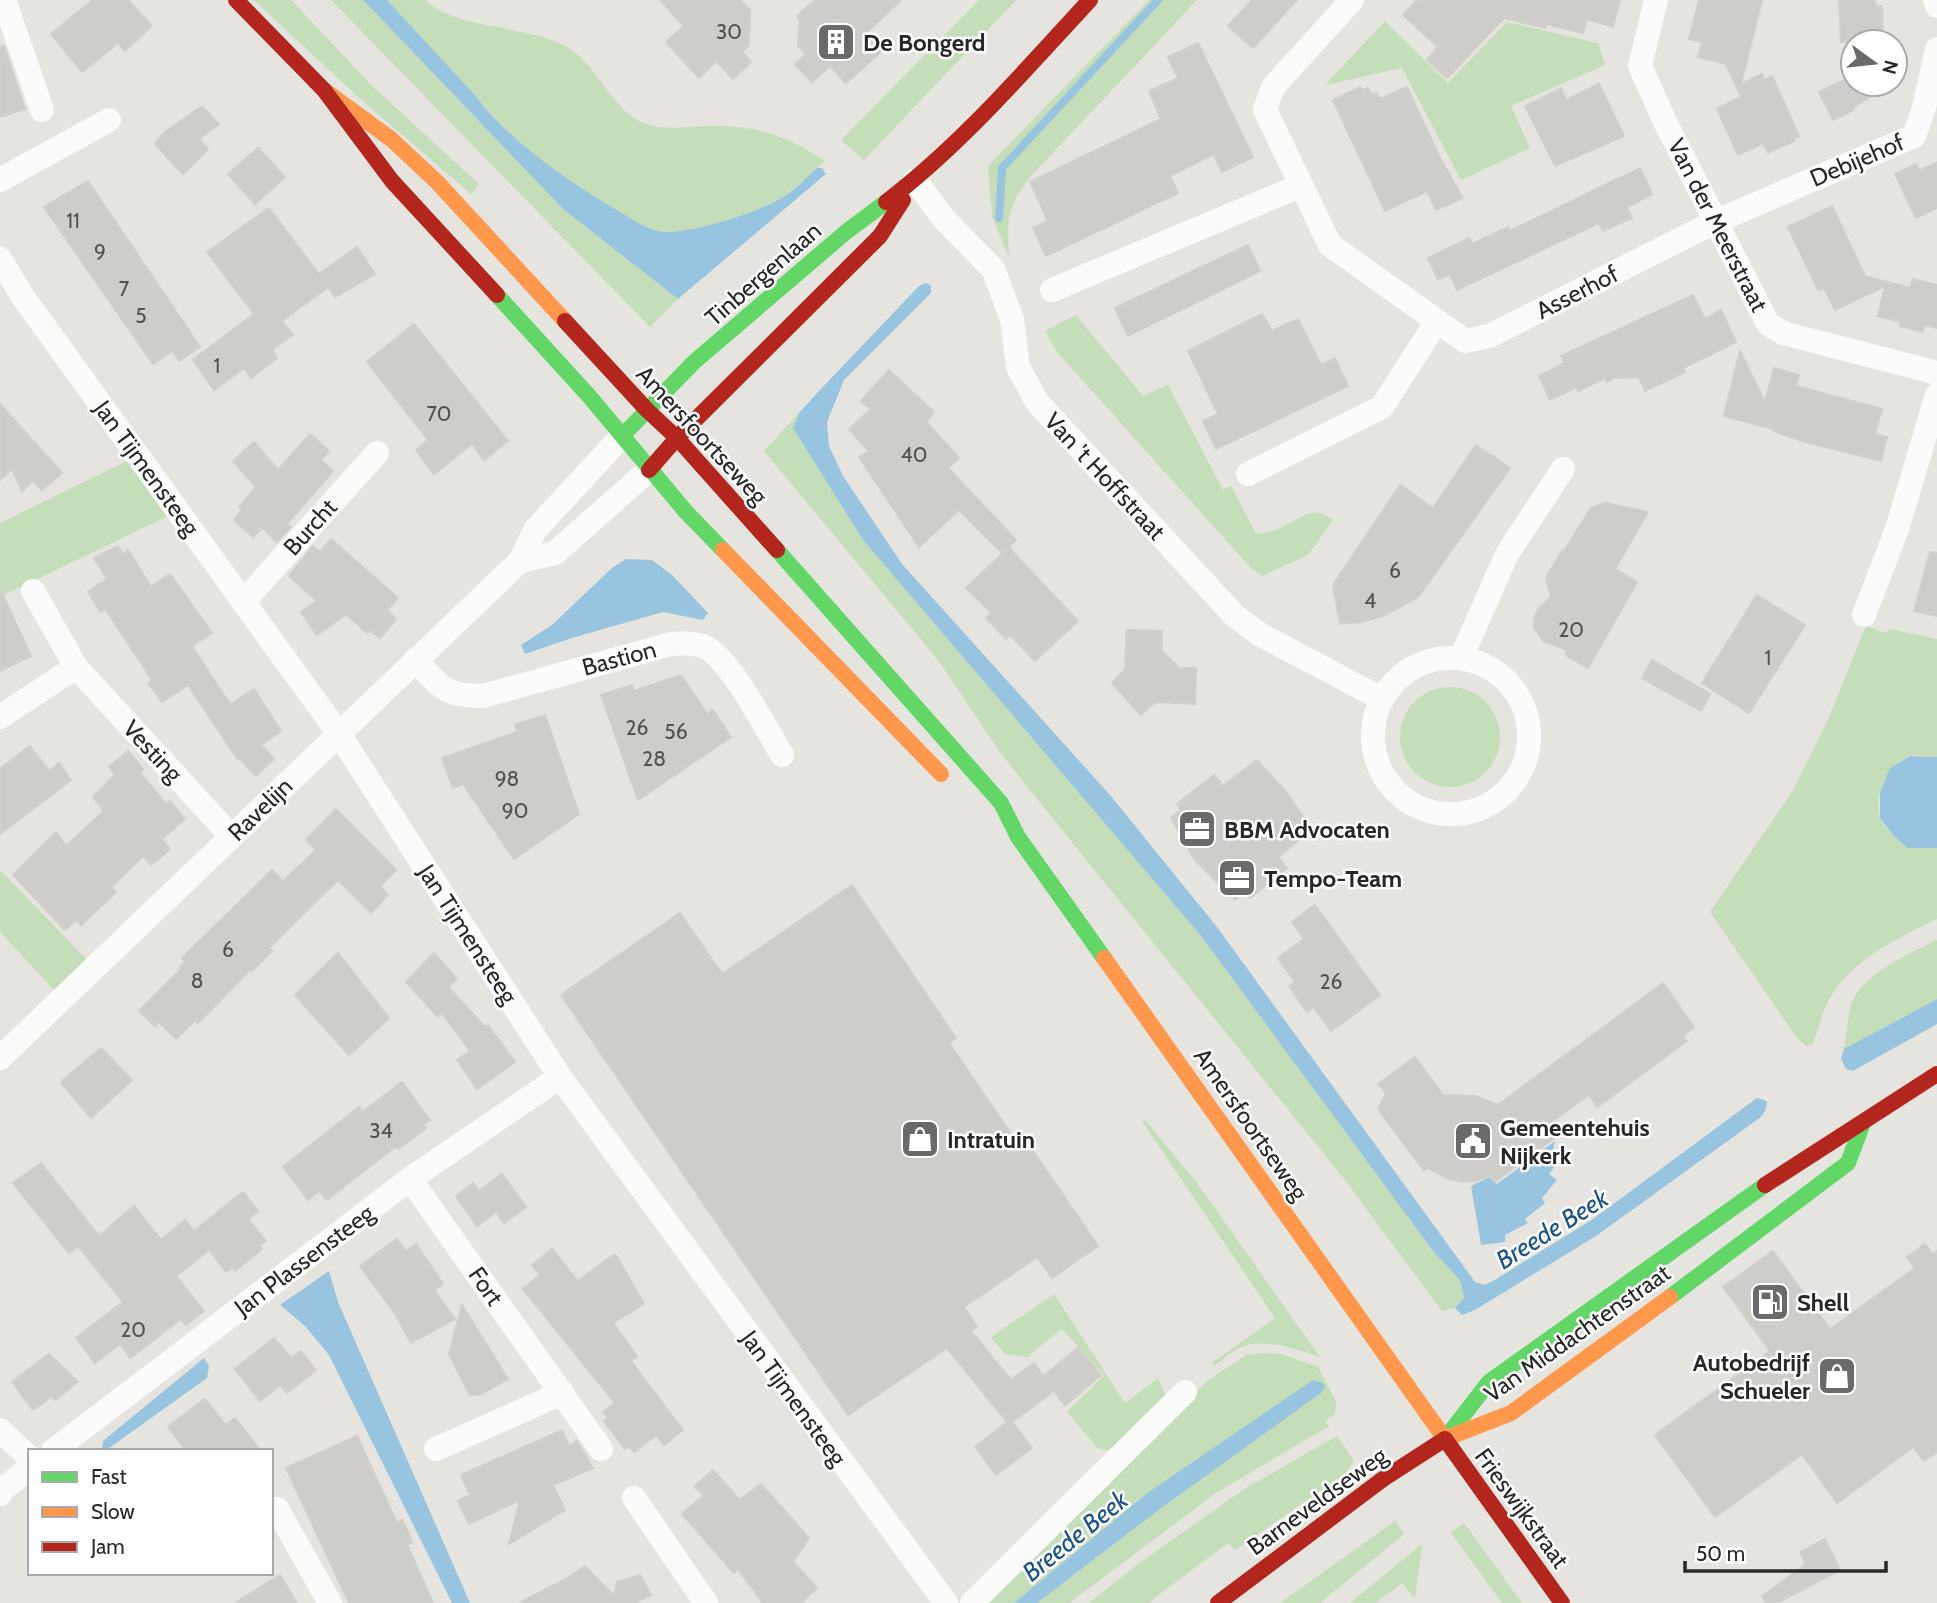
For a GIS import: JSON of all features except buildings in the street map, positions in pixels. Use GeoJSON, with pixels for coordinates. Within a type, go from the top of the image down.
{"type":"FeatureCollection","features":[{"type":"Feature","properties":{"kind":"main road","name":"Amersfoortseweg"},"geometry":{"type":"LineString","coordinates":[[236,0],[324,90],[391,181],[578,383],[686,512],[953,786]]}},
{"type":"Feature","properties":{"kind":"main road","name":"Tinbergenlaan"},"geometry":{"type":"LineString","coordinates":[[622,436],[704,353],[846,232],[915,180],[981,117],[1090,0]]}},
{"type":"Feature","properties":{"kind":"main road","name":"Amersfoortseweg"},"geometry":{"type":"LineString","coordinates":[[324,90],[391,139],[437,182],[647,410],[677,438],[1000,803],[1018,837],[1445,1439]]}},
{"type":"Feature","properties":{"kind":"main road","name":"Tinbergenlaan"},"geometry":{"type":"LineString","coordinates":[[649,470],[677,438],[880,236],[915,180]]}},
{"type":"Feature","properties":{"kind":"main road","name":"Amersfoortseweg"},"geometry":{"type":"LineString","coordinates":[[990,821],[1018,837]]}},
{"type":"Feature","properties":{"kind":"main road","name":"Van Middachtenstraat"},"geometry":{"type":"LineString","coordinates":[[1445,1439],[1489,1382],[1752,1194],[1937,1074]]}},
{"type":"Feature","properties":{"kind":"main road","name":"Van Middachtenstraat"},"geometry":{"type":"LineString","coordinates":[[1445,1439],[1511,1413],[1848,1163],[1864,1121]]}},
{"type":"Feature","properties":{"kind":"main road","name":"Barneveldseweg"},"geometry":{"type":"LineString","coordinates":[[1218,1603],[1382,1479],[1445,1439]]}},
{"type":"Feature","properties":{"kind":"main road","name":"Frieswijkstraat"},"geometry":{"type":"LineString","coordinates":[[1445,1439],[1562,1603]]}},
{"type":"Feature","properties":{"kind":"street"},"geometry":{"type":"LineString","coordinates":[[5,0],[42,110]]}},
{"type":"Feature","properties":{"kind":"street","name":"Asserhof"},"geometry":{"type":"LineString","coordinates":[[1352,0],[1273,87],[1265,110],[1330,246],[1465,341],[1489,336],[1717,221]]}},
{"type":"Feature","properties":{"kind":"street","name":"Van der Meerstraat"},"geometry":{"type":"LineString","coordinates":[[1657,0],[1640,66],[1665,122],[1769,324],[1783,333],[1937,373]]}},
{"type":"Feature","properties":{"kind":"street"},"geometry":{"type":"LineString","coordinates":[[1935,0],[1937,6]]}},
{"type":"Feature","properties":{"kind":"street","name":"Debijehof"},"geometry":{"type":"LineString","coordinates":[[1717,221],[1914,136],[1924,108],[1937,49]]}},
{"type":"Feature","properties":{"kind":"street"},"geometry":{"type":"LineString","coordinates":[[0,180],[109,120]]}},
{"type":"Feature","properties":{"kind":"street","name":"Van 't Hoffstraat"},"geometry":{"type":"LineString","coordinates":[[915,180],[944,219],[993,269],[1012,319],[1018,367],[1037,402],[1235,616],[1261,635],[1382,699]]}},
{"type":"Feature","properties":{"kind":"street"},"geometry":{"type":"LineString","coordinates":[[1052,290],[1300,186]]}},
{"type":"Feature","properties":{"kind":"street","name":"Jan Tijmensteeg"},"geometry":{"type":"LineString","coordinates":[[0,259],[23,297],[339,734],[561,1077],[696,1265],[946,1603]]}},
{"type":"Feature","properties":{"kind":"street"},"geometry":{"type":"LineString","coordinates":[[1248,474],[1382,407],[1437,321]]}},
{"type":"Feature","properties":{"kind":"street"},"geometry":{"type":"LineString","coordinates":[[1864,615],[1897,529],[1937,395]]}},
{"type":"Feature","properties":{"kind":"street","name":"Ravelijn"},"geometry":{"type":"LineString","coordinates":[[0,1058],[520,561],[535,530],[622,436]]}},
{"type":"Feature","properties":{"kind":"street","name":"Burcht"},"geometry":{"type":"LineString","coordinates":[[243,602],[377,453]]}},
{"type":"Feature","properties":{"kind":"street"},"geometry":{"type":"LineString","coordinates":[[1461,658],[1507,554],[1563,469]]}},
{"type":"Feature","properties":{"kind":"street","name":"Ravelijn"},"geometry":{"type":"LineString","coordinates":[[520,561],[555,552],[649,470]]}},
{"type":"Feature","properties":{"kind":"street","name":"Vesting"},"geometry":{"type":"LineString","coordinates":[[33,591],[76,667],[231,836]]}},
{"type":"Feature","properties":{"kind":"street","name":"Bastion"},"geometry":{"type":"LineString","coordinates":[[415,660],[447,692],[483,696],[671,644],[689,643],[705,647],[723,659],[782,755]]}},
{"type":"Feature","properties":{"kind":"street"},"geometry":{"type":"LineString","coordinates":[[1461,658],[1478,662],[1507,681],[1525,710],[1528,745],[1524,762],[1510,786],[1489,804],[1462,813],[1430,811],[1409,802],[1391,786],[1376,760],[1373,744],[1376,713],[1391,686],[1415,666],[1437,659],[1461,658]]}},
{"type":"Feature","properties":{"kind":"street"},"geometry":{"type":"LineString","coordinates":[[0,717],[76,667]]}},
{"type":"Feature","properties":{"kind":"street","name":"Jan Plassensteeg"},"geometry":{"type":"LineString","coordinates":[[63,1448],[410,1179],[561,1077]]}},
{"type":"Feature","properties":{"kind":"street","name":"Fort"},"geometry":{"type":"LineString","coordinates":[[410,1179],[601,1449]]}},
{"type":"Feature","properties":{"kind":"street"},"geometry":{"type":"LineString","coordinates":[[972,1603],[1185,1392]]}},
{"type":"Feature","properties":{"kind":"street"},"geometry":{"type":"LineString","coordinates":[[436,1449],[562,1393]]}},
{"type":"Feature","properties":{"kind":"street"},"geometry":{"type":"LineString","coordinates":[[0,1430],[28,1456]]}},
{"type":"Feature","properties":{"kind":"street"},"geometry":{"type":"LineString","coordinates":[[0,1494],[28,1470]]}},
{"type":"Feature","properties":{"kind":"street"},"geometry":{"type":"LineString","coordinates":[[634,1498],[706,1603]]}},
{"type":"Feature","properties":{"kind":"street"},"geometry":{"type":"LineString","coordinates":[[273,1512],[277,1509],[330,1603]]}},
{"type":"Feature","properties":{"kind":"green space"},"geometry":{"type":"Polygon","coordinates":[[[254,0],[291,0],[370,84],[479,184],[471,194],[357,96],[254,0]]]}},
{"type":"Feature","properties":{"kind":"green space"},"geometry":{"type":"Polygon","coordinates":[[[331,0],[363,0],[563,209],[678,299],[650,327],[331,0]]]}},
{"type":"Feature","properties":{"kind":"green space"},"geometry":{"type":"Polygon","coordinates":[[[387,0],[426,0],[438,9],[472,22],[533,34],[567,47],[588,65],[625,110],[646,124],[670,128],[727,126],[757,130],[798,145],[825,161],[785,196],[745,214],[681,231],[662,232],[649,228],[580,188],[522,145],[387,0]]]}},
{"type":"Feature","properties":{"kind":"green space"},"geometry":{"type":"Polygon","coordinates":[[[979,0],[1016,0],[864,160],[841,140],[979,0]]]}},
{"type":"Feature","properties":{"kind":"green space"},"geometry":{"type":"Polygon","coordinates":[[[1149,0],[1197,0],[1023,187],[1010,214],[1009,258],[992,216],[988,166],[1149,0]]]}},
{"type":"Feature","properties":{"kind":"green space"},"geometry":{"type":"Polygon","coordinates":[[[1385,21],[1448,83],[1507,22],[1598,43],[1605,65],[1511,106],[1530,148],[1461,180],[1402,68],[1325,85],[1385,21]]]}},
{"type":"Feature","properties":{"kind":"green space"},"geometry":{"type":"Polygon","coordinates":[[[1076,315],[1143,396],[1168,385],[1223,490],[1231,486],[1256,534],[1286,526],[1312,513],[1325,515],[1333,520],[1308,555],[1262,576],[1250,567],[1057,352],[1045,331],[1076,315]]]}},
{"type":"Feature","properties":{"kind":"green space"},"geometry":{"type":"Polygon","coordinates":[[[799,413],[793,428],[863,540],[1201,936],[1433,1251],[1460,1280],[1464,1298],[1455,1308],[1442,1311],[1345,1180],[999,751],[938,660],[764,451],[799,413]]]}},
{"type":"Feature","properties":{"kind":"green space"},"geometry":{"type":"Polygon","coordinates":[[[131,459],[172,514],[0,597],[0,523],[131,459]]]}},
{"type":"Feature","properties":{"kind":"green space"},"geometry":{"type":"Polygon","coordinates":[[[1866,626],[1885,633],[1889,629],[1937,639],[1937,757],[1913,755],[1895,766],[1880,792],[1879,811],[1883,824],[1907,848],[1937,848],[1937,919],[1877,951],[1851,972],[1839,984],[1827,1003],[1813,1044],[1806,1046],[1795,1035],[1710,912],[1792,792],[1827,722],[1866,626]]]}},
{"type":"Feature","properties":{"kind":"green space"},"geometry":{"type":"Polygon","coordinates":[[[1450,687],[1469,691],[1485,702],[1496,718],[1500,737],[1496,756],[1485,772],[1469,783],[1450,787],[1431,783],[1415,772],[1404,756],[1400,737],[1404,718],[1415,702],[1431,691],[1450,687]]]}},
{"type":"Feature","properties":{"kind":"green space"},"geometry":{"type":"Polygon","coordinates":[[[0,870],[87,960],[56,992],[0,932],[0,870]]]}},
{"type":"Feature","properties":{"kind":"green space"},"geometry":{"type":"Polygon","coordinates":[[[1937,940],[1937,999],[1844,1049],[1849,1011],[1859,990],[1890,964],[1937,940]]]}},
{"type":"Feature","properties":{"kind":"green space"},"geometry":{"type":"Polygon","coordinates":[[[1145,1120],[1197,1183],[1320,1357],[1279,1345],[1257,1344],[1237,1349],[1214,1366],[1212,1363],[1275,1318],[1142,1121],[1145,1120]]]}},
{"type":"Feature","properties":{"kind":"green space"},"geometry":{"type":"Polygon","coordinates":[[[1054,1294],[1125,1403],[1158,1378],[1166,1396],[1111,1451],[1097,1448],[1067,1412],[1104,1375],[1062,1329],[1027,1357],[1005,1354],[991,1337],[1054,1294]]]}},
{"type":"Feature","properties":{"kind":"green space"},"geometry":{"type":"Polygon","coordinates":[[[1281,1354],[1318,1367],[1336,1401],[1335,1414],[1325,1421],[1329,1426],[1216,1493],[1069,1603],[1037,1603],[1160,1509],[1321,1393],[1146,1494],[1014,1603],[988,1603],[1206,1382],[1246,1355],[1281,1354]]]}},
{"type":"Feature","properties":{"kind":"green space"},"geometry":{"type":"Polygon","coordinates":[[[1337,1436],[1354,1461],[1346,1473],[1235,1550],[1228,1543],[1148,1603],[1089,1603],[1138,1564],[1246,1488],[1337,1436]]]}},
{"type":"Feature","properties":{"kind":"green space"},"geometry":{"type":"Polygon","coordinates":[[[1395,1521],[1404,1534],[1320,1603],[1280,1603],[1395,1521]]]}},
{"type":"Feature","properties":{"kind":"green space"},"geometry":{"type":"Polygon","coordinates":[[[1464,1523],[1522,1603],[1502,1603],[1451,1533],[1464,1523]]]}},
{"type":"Feature","properties":{"kind":"green space"},"geometry":{"type":"Polygon","coordinates":[[[1422,1544],[1415,1598],[1402,1583],[1375,1603],[1350,1603],[1422,1544]]]}},
{"type":"Feature","properties":{"kind":"water"},"geometry":{"type":"Polygon","coordinates":[[[363,0],[387,0],[522,145],[581,188],[649,228],[662,232],[681,231],[728,220],[785,196],[817,168],[822,168],[826,174],[678,299],[563,209],[363,0]]]}},
{"type":"Feature","properties":{"kind":"water"},"geometry":{"type":"Polygon","coordinates":[[[926,283],[931,286],[931,293],[844,380],[827,422],[829,446],[843,476],[902,564],[1110,795],[1217,927],[1475,1282],[1484,1285],[1493,1281],[1593,1219],[1757,1098],[1767,1101],[1761,1117],[1596,1236],[1475,1310],[1462,1315],[1455,1308],[1464,1298],[1460,1280],[1433,1251],[1201,936],[863,540],[793,428],[799,413],[819,391],[919,286],[926,283]]]}},
{"type":"Feature","properties":{"kind":"water"},"geometry":{"type":"Polygon","coordinates":[[[626,559],[652,560],[673,576],[708,613],[703,620],[663,612],[525,654],[521,645],[552,625],[612,568],[626,559]]]}},
{"type":"Feature","properties":{"kind":"water"},"geometry":{"type":"Polygon","coordinates":[[[1910,756],[1937,757],[1937,848],[1907,848],[1880,818],[1880,792],[1890,768],[1910,756]]]}},
{"type":"Feature","properties":{"kind":"water"},"geometry":{"type":"Polygon","coordinates":[[[1937,999],[1937,1024],[1853,1071],[1846,1069],[1841,1059],[1844,1049],[1937,999]]]}},
{"type":"Feature","properties":{"kind":"water"},"geometry":{"type":"Polygon","coordinates":[[[1555,1141],[1553,1151],[1561,1158],[1549,1174],[1557,1180],[1542,1198],[1545,1203],[1525,1219],[1528,1223],[1505,1235],[1505,1242],[1481,1245],[1471,1186],[1490,1177],[1497,1184],[1555,1141]]]}},
{"type":"Feature","properties":{"kind":"water"},"geometry":{"type":"Polygon","coordinates":[[[329,1271],[338,1302],[470,1603],[452,1603],[329,1355],[305,1326],[280,1305],[329,1271]]]}},
{"type":"Feature","properties":{"kind":"water"},"geometry":{"type":"Polygon","coordinates":[[[204,1358],[209,1366],[207,1378],[108,1449],[102,1447],[103,1441],[204,1358]]]}},
{"type":"Feature","properties":{"kind":"water"},"geometry":{"type":"Polygon","coordinates":[[[1313,1380],[1323,1383],[1325,1387],[1321,1393],[1160,1509],[1037,1603],[1014,1603],[1146,1494],[1313,1380]]]}},
{"type":"Feature","properties":{"kind":"waterway"},"geometry":{"type":"LineString","coordinates":[[999,218],[1002,168],[1158,0]]}},
{"type":"Feature","properties":{"kind":"traffic: fast"},"geometry":{"type":"LineString","coordinates":[[627,431],[694,362],[846,232],[886,202]]}},
{"type":"Feature","properties":{"kind":"traffic: fast"},"geometry":{"type":"LineString","coordinates":[[497,295],[589,396],[686,512],[723,550]]}},
{"type":"Feature","properties":{"kind":"traffic: fast"},"geometry":{"type":"LineString","coordinates":[[777,550],[1001,803],[1018,837],[1104,958]]}},
{"type":"Feature","properties":{"kind":"traffic: fast"},"geometry":{"type":"LineString","coordinates":[[1670,1297],[1848,1163],[1863,1123]]}},
{"type":"Feature","properties":{"kind":"traffic: fast"},"geometry":{"type":"LineString","coordinates":[[1445,1439],[1489,1382],[1765,1185]]}},
{"type":"Feature","properties":{"kind":"traffic: slow"},"geometry":{"type":"LineString","coordinates":[[324,90],[391,139],[437,182],[565,321]]}},
{"type":"Feature","properties":{"kind":"traffic: slow"},"geometry":{"type":"LineString","coordinates":[[723,550],[941,774]]}},
{"type":"Feature","properties":{"kind":"traffic: slow"},"geometry":{"type":"LineString","coordinates":[[1104,958],[1445,1439]]}},
{"type":"Feature","properties":{"kind":"traffic: slow"},"geometry":{"type":"LineString","coordinates":[[1447,1438],[1511,1413],[1670,1297]]}},
{"type":"Feature","properties":{"kind":"traffic: jam"},"geometry":{"type":"LineString","coordinates":[[236,0],[324,90],[392,181],[497,295]]}},
{"type":"Feature","properties":{"kind":"traffic: jam"},"geometry":{"type":"LineString","coordinates":[[886,202],[967,131],[1090,0]]}},
{"type":"Feature","properties":{"kind":"traffic: jam"},"geometry":{"type":"LineString","coordinates":[[649,470],[677,438],[880,236],[903,200]]}},
{"type":"Feature","properties":{"kind":"traffic: jam"},"geometry":{"type":"LineString","coordinates":[[565,321],[647,410],[677,438],[777,550]]}},
{"type":"Feature","properties":{"kind":"traffic: jam"},"geometry":{"type":"LineString","coordinates":[[1765,1185],[1937,1074]]}},
{"type":"Feature","properties":{"kind":"traffic: jam"},"geometry":{"type":"LineString","coordinates":[[1218,1603],[1383,1479],[1445,1439],[1562,1603]]}},
{"type":"Feature","properties":{"kind":"place","name":"De Bongerd"},"geometry":{"type":"Point","coordinates":[836,42]}},
{"type":"Feature","properties":{"kind":"place","name":"BBM Advocaten"},"geometry":{"type":"Point","coordinates":[1197,829]}},
{"type":"Feature","properties":{"kind":"place","name":"Tempo-Team"},"geometry":{"type":"Point","coordinates":[1237,878]}},
{"type":"Feature","properties":{"kind":"place","name":"Intratuin"},"geometry":{"type":"Point","coordinates":[920,1139]}},
{"type":"Feature","properties":{"kind":"place","name":"Gemeentehuis Nijkerk"},"geometry":{"type":"Point","coordinates":[1473,1141]}},
{"type":"Feature","properties":{"kind":"place","name":"Shell"},"geometry":{"type":"Point","coordinates":[1770,1302]}},
{"type":"Feature","properties":{"kind":"place","name":"Autobedrijf Schueler"},"geometry":{"type":"Point","coordinates":[1837,1376]}},
{"type":"Feature","properties":{"kind":"water label","name":"Breede Beek"},"geometry":{"type":"Point","coordinates":[1552,1229]}},
{"type":"Feature","properties":{"kind":"water label","name":"Breede Beek"},"geometry":{"type":"Point","coordinates":[1075,1536]}}]}
